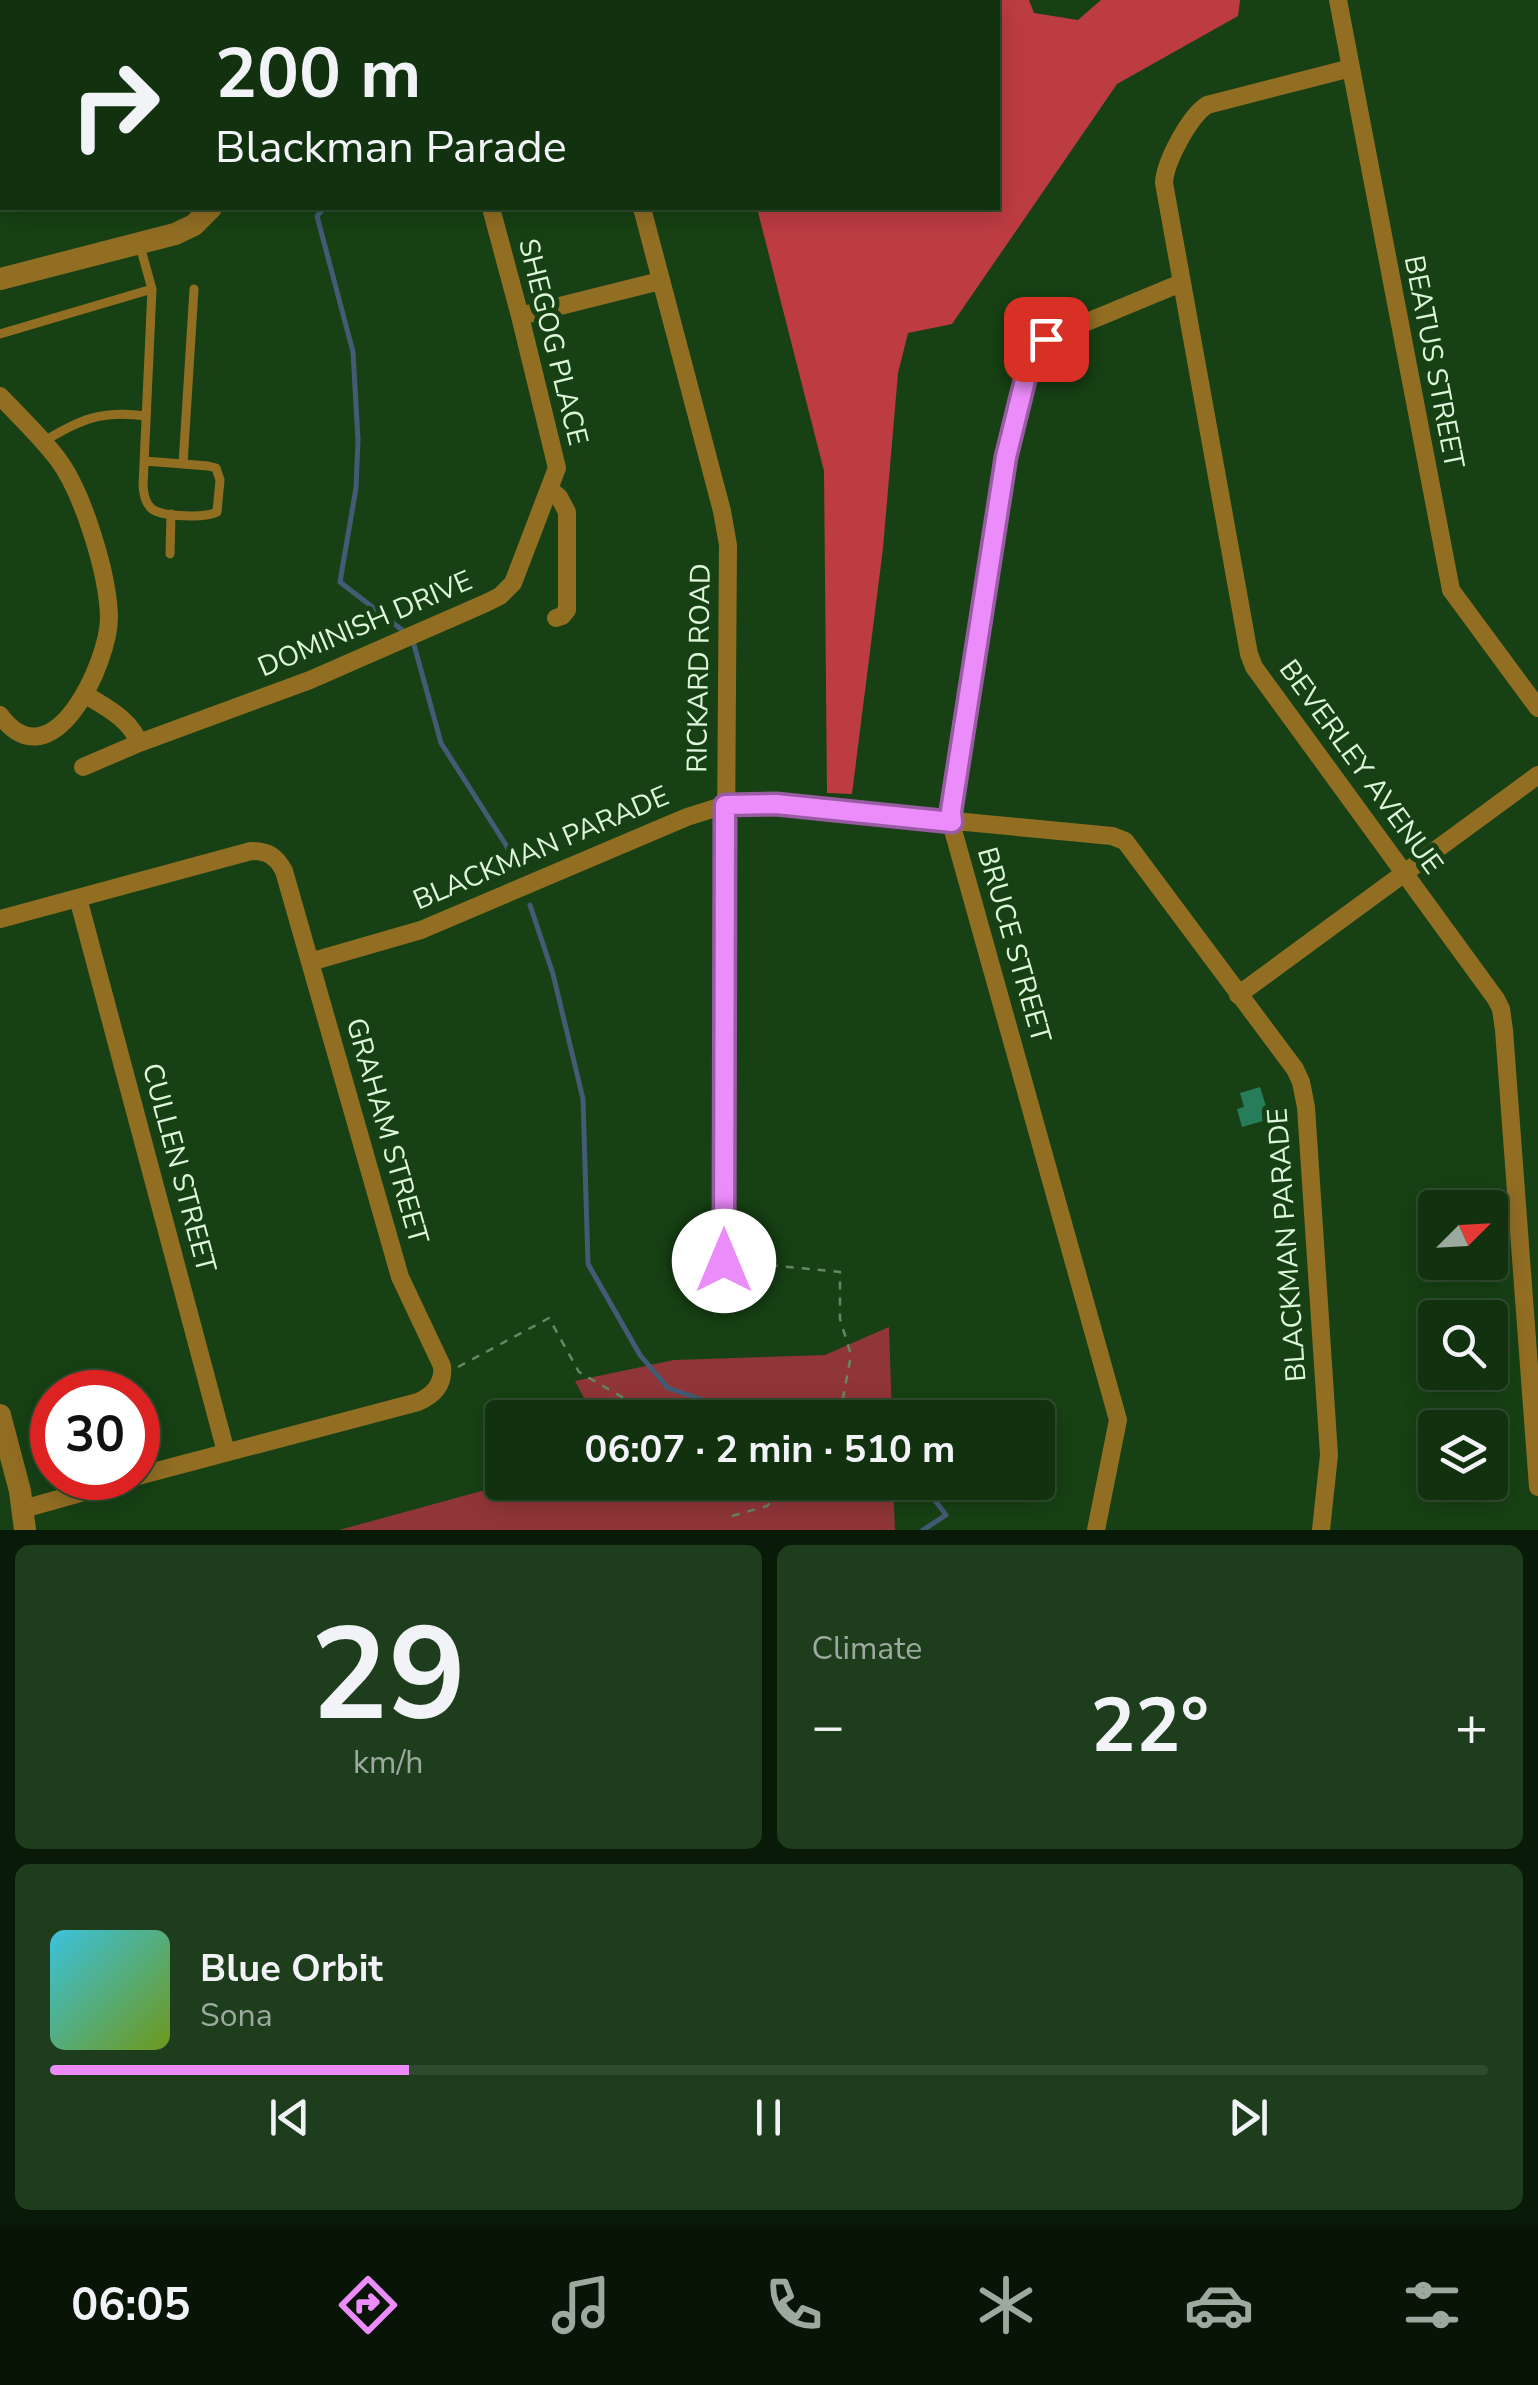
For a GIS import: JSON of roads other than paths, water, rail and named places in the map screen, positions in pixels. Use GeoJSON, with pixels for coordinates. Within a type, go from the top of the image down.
{"type":"FeatureCollection","features":[{"type":"Feature","properties":{"kind":"street","name":"BEATUS STREET"},"geometry":{"type":"LineString","coordinates":[[1338,0],[1451,590],[1538,708]]}},
{"type":"Feature","properties":{"kind":"street","name":"BEVERLEY AVENUE"},"geometry":{"type":"LineString","coordinates":[[1352,68],[1207,105],[1197,111],[1165,169],[1164,183],[1254,667],[1501,1009],[1538,1487]]}},
{"type":"Feature","properties":{"kind":"street"},"geometry":{"type":"LineString","coordinates":[[0,279],[184,230],[209,210]]}},
{"type":"Feature","properties":{"kind":"street","name":"SHEGOG PLACE"},"geometry":{"type":"LineString","coordinates":[[492,210],[557,468],[549,490]]}},
{"type":"Feature","properties":{"kind":"street","name":"RICKARD ROAD"},"geometry":{"type":"LineString","coordinates":[[642,210],[726,528],[724,1261]]}},
{"type":"Feature","properties":{"kind":"street"},"geometry":{"type":"LineString","coordinates":[[520,316],[660,280]]}},
{"type":"Feature","properties":{"kind":"street","name":"BRUCE STREET"},"geometry":{"type":"LineString","coordinates":[[1096,1530],[1118,1420],[951,811],[1006,457],[1029,364],[1046,339],[1182,283]]}},
{"type":"Feature","properties":{"kind":"street"},"geometry":{"type":"LineString","coordinates":[[0,396],[66,471],[80,501],[107,596],[108,636],[96,676],[63,723],[35,735],[16,732],[0,715]]}},
{"type":"Feature","properties":{"kind":"street"},"geometry":{"type":"LineString","coordinates":[[549,490],[559,496],[567,512],[568,610],[556,618]]}},
{"type":"Feature","properties":{"kind":"street","name":"DOMINISH DRIVE"},"geometry":{"type":"LineString","coordinates":[[83,767],[310,680],[500,596],[518,572],[549,490]]}},
{"type":"Feature","properties":{"kind":"street"},"geometry":{"type":"LineString","coordinates":[[86,695],[119,716],[135,732],[139,743]]}},
{"type":"Feature","properties":{"kind":"street"},"geometry":{"type":"LineString","coordinates":[[1238,995],[1538,775]]}},
{"type":"Feature","properties":{"kind":"street","name":"BLACKMAN PARADE"},"geometry":{"type":"LineString","coordinates":[[310,962],[421,930],[688,816],[725,805],[776,804],[1112,836],[1125,841],[1295,1068],[1301,1082],[1306,1107],[1330,1455],[1321,1530]]}},
{"type":"Feature","properties":{"kind":"street","name":"GRAHAM STREET"},"geometry":{"type":"LineString","coordinates":[[0,919],[251,852],[271,854],[284,872],[400,1277],[443,1375],[436,1390],[418,1402],[226,1452]]}},
{"type":"Feature","properties":{"kind":"street","name":"CULLEN STREET"},"geometry":{"type":"LineString","coordinates":[[78,898],[226,1452]]}},
{"type":"Feature","properties":{"kind":"street"},"geometry":{"type":"LineString","coordinates":[[0,1415],[24,1519],[75,1500]]}},
{"type":"Feature","properties":{"kind":"street"},"geometry":{"type":"LineString","coordinates":[[160,1470],[226,1452]]}},
{"type":"Feature","properties":{"kind":"lane"},"geometry":{"type":"LineString","coordinates":[[140,244],[152,289],[146,416],[145,461],[146,500],[155,511],[171,514],[208,516],[218,512],[218,472],[208,466],[145,461]]}},
{"type":"Feature","properties":{"kind":"lane"},"geometry":{"type":"LineString","coordinates":[[183,464],[194,288]]}},
{"type":"Feature","properties":{"kind":"lane"},"geometry":{"type":"LineString","coordinates":[[0,334],[152,289]]}},
{"type":"Feature","properties":{"kind":"lane"},"geometry":{"type":"LineString","coordinates":[[43,442],[76,423],[105,414],[146,416]]}},
{"type":"Feature","properties":{"kind":"lane"},"geometry":{"type":"LineString","coordinates":[[170,554],[171,514]]}},
{"type":"Feature","properties":{"kind":"waterway"},"geometry":{"type":"LineString","coordinates":[[322,210],[317,216],[353,352],[358,440],[356,488],[340,582],[406,633]]}},
{"type":"Feature","properties":{"kind":"waterway"},"geometry":{"type":"LineString","coordinates":[[413,641],[441,743],[517,869]]}},
{"type":"Feature","properties":{"kind":"waterway"},"geometry":{"type":"LineString","coordinates":[[530,905],[553,974],[583,1099],[588,1264],[640,1355],[668,1388],[703,1400]]}},
{"type":"Feature","properties":{"kind":"waterway"},"geometry":{"type":"LineString","coordinates":[[923,1530],[946,1515],[935,1500]]}}]}
